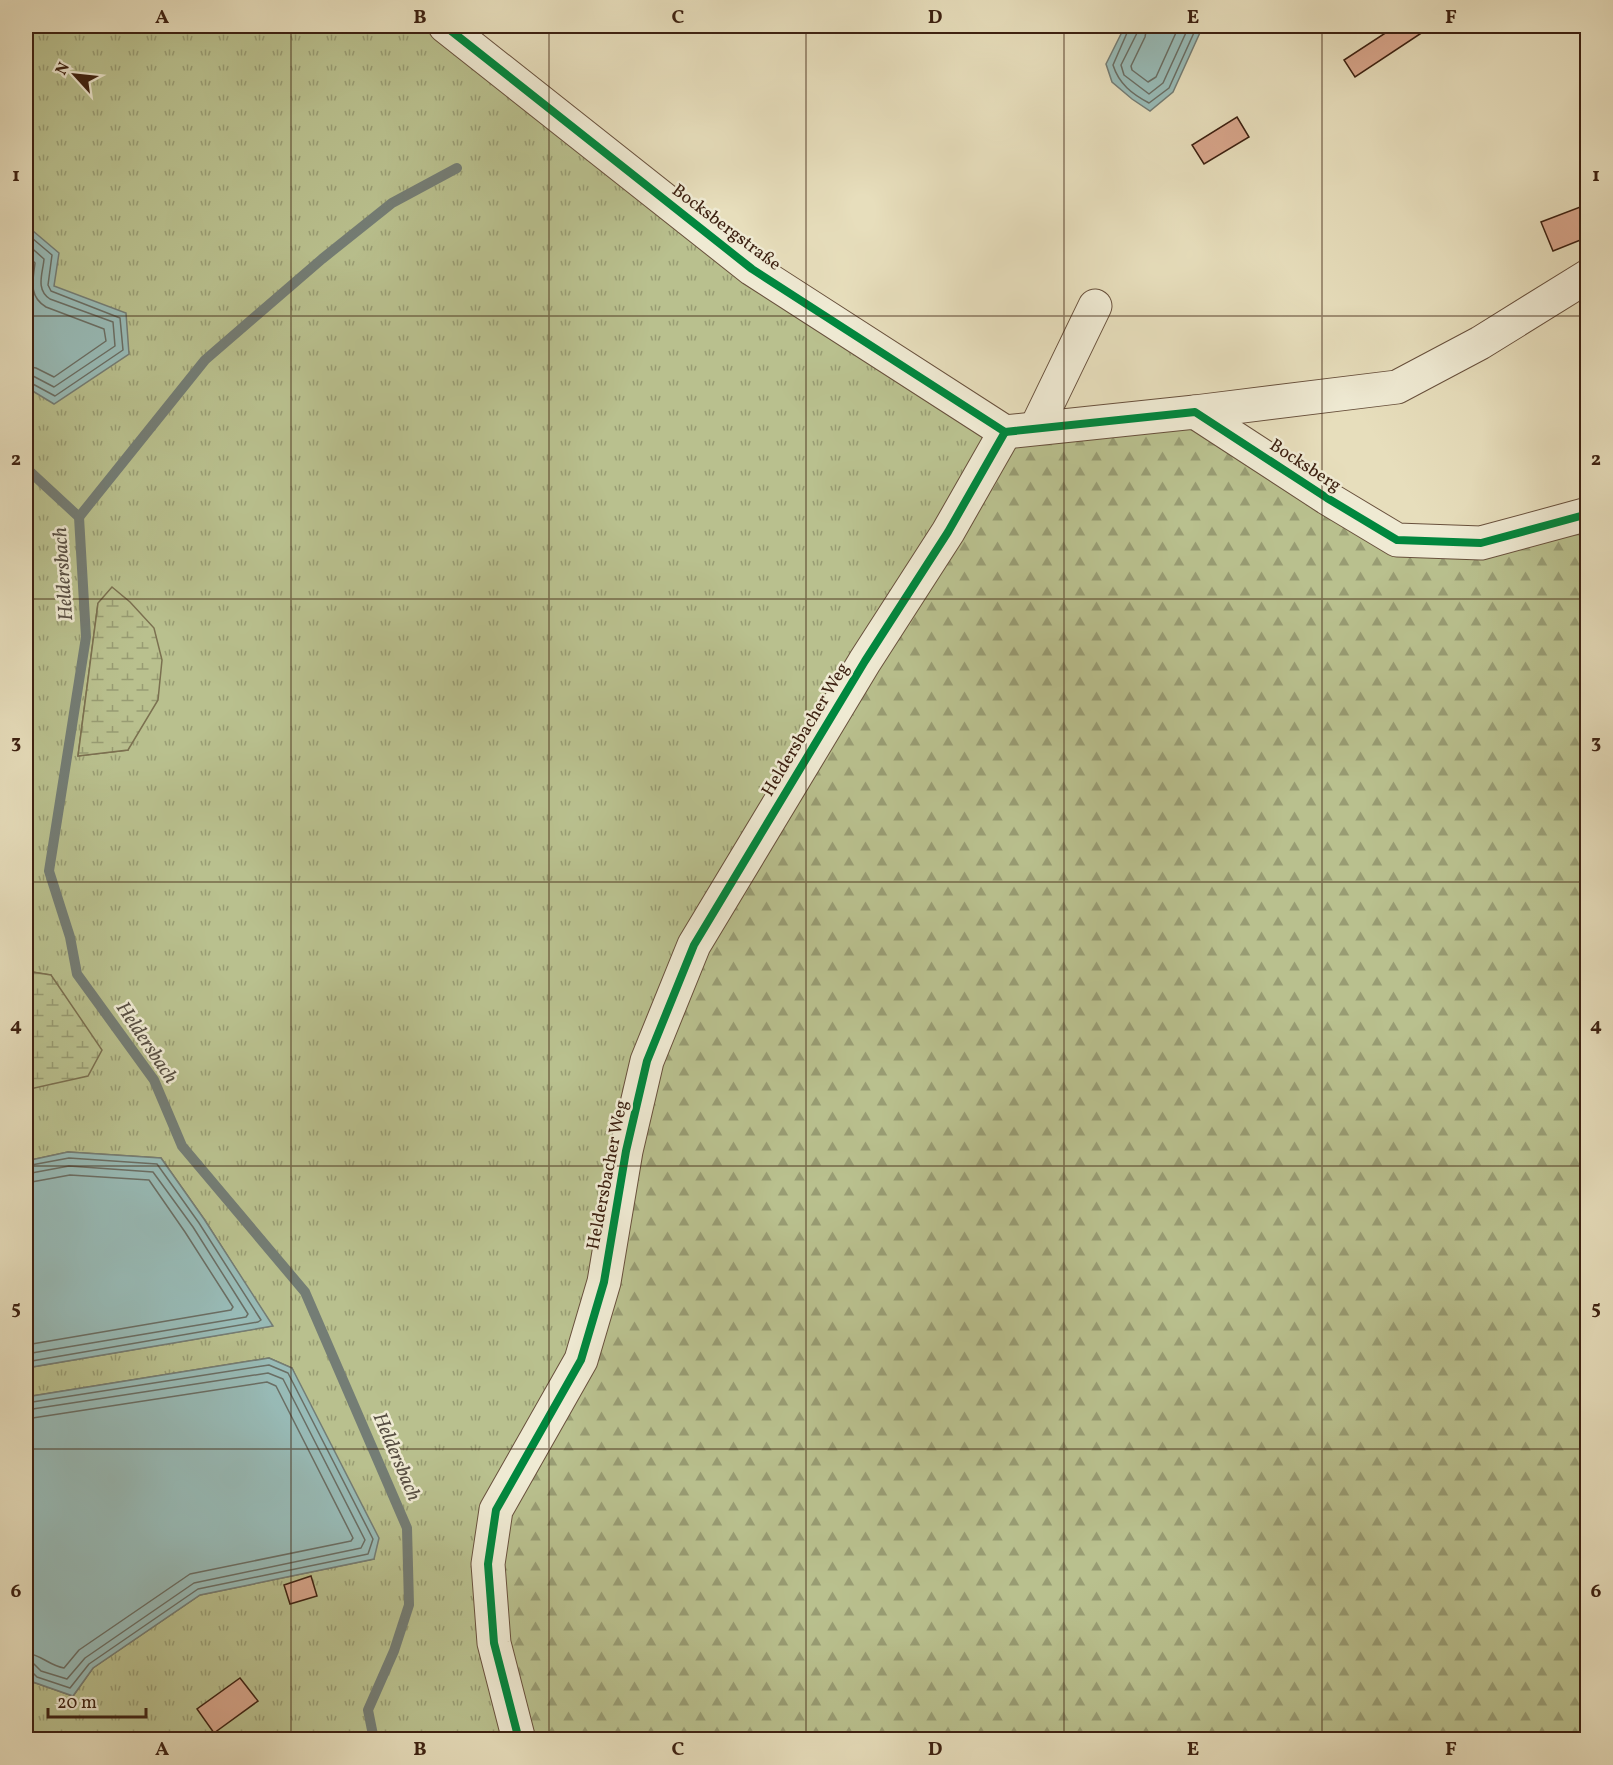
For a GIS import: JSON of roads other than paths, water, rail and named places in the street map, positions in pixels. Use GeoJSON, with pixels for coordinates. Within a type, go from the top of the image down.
{"type":"FeatureCollection","features":[{"type":"Feature","properties":{"kind":"street","name":"Bocksbergstraße"},"geometry":{"type":"LineString","coordinates":[[445,26],[752,269],[1021,430]]}},
{"type":"Feature","properties":{"kind":"street"},"geometry":{"type":"LineString","coordinates":[[1021,430],[1195,412],[1397,387],[1480,343],[1587,276]]}},
{"type":"Feature","properties":{"kind":"street","name":"Heldersbacher Weg"},"geometry":{"type":"LineString","coordinates":[[519,1740],[494,1643],[488,1564],[496,1510],[581,1360],[604,1282],[626,1151],[647,1061],[694,945],[865,661],[948,532],[1021,430],[1095,306]]}},
{"type":"Feature","properties":{"kind":"street","name":"Bocksberg"},"geometry":{"type":"LineString","coordinates":[[1195,412],[1327,498],[1397,540],[1480,543],[1587,514]]}},
{"type":"Feature","properties":{"kind":"water"},"geometry":{"type":"Polygon","coordinates":[[[1125,26],[1203,26],[1173,92],[1150,111],[1112,82],[1106,64],[1125,26]]]}},
{"type":"Feature","properties":{"kind":"water"},"geometry":{"type":"Polygon","coordinates":[[[26,225],[59,253],[54,286],[126,313],[129,354],[54,404],[26,387],[26,225]]]}},
{"type":"Feature","properties":{"kind":"water"},"geometry":{"type":"Polygon","coordinates":[[[68,1152],[161,1158],[204,1219],[273,1326],[26,1368],[26,1161],[68,1152]]]}},
{"type":"Feature","properties":{"kind":"water"},"geometry":{"type":"Polygon","coordinates":[[[269,1358],[292,1368],[379,1538],[374,1559],[200,1595],[93,1668],[73,1696],[33,1682],[26,1673],[26,1397],[269,1358]]]}},
{"type":"Feature","properties":{"kind":"waterway"},"geometry":{"type":"LineString","coordinates":[[79,517],[205,360],[322,259],[392,203],[457,168]]}},
{"type":"Feature","properties":{"kind":"waterway","name":"Heldersbach"},"geometry":{"type":"LineString","coordinates":[[26,468],[79,517],[86,637],[49,871],[70,937],[77,974],[154,1080],[182,1146],[305,1292],[407,1528],[409,1605],[394,1651],[368,1710],[374,1740]]}}]}
